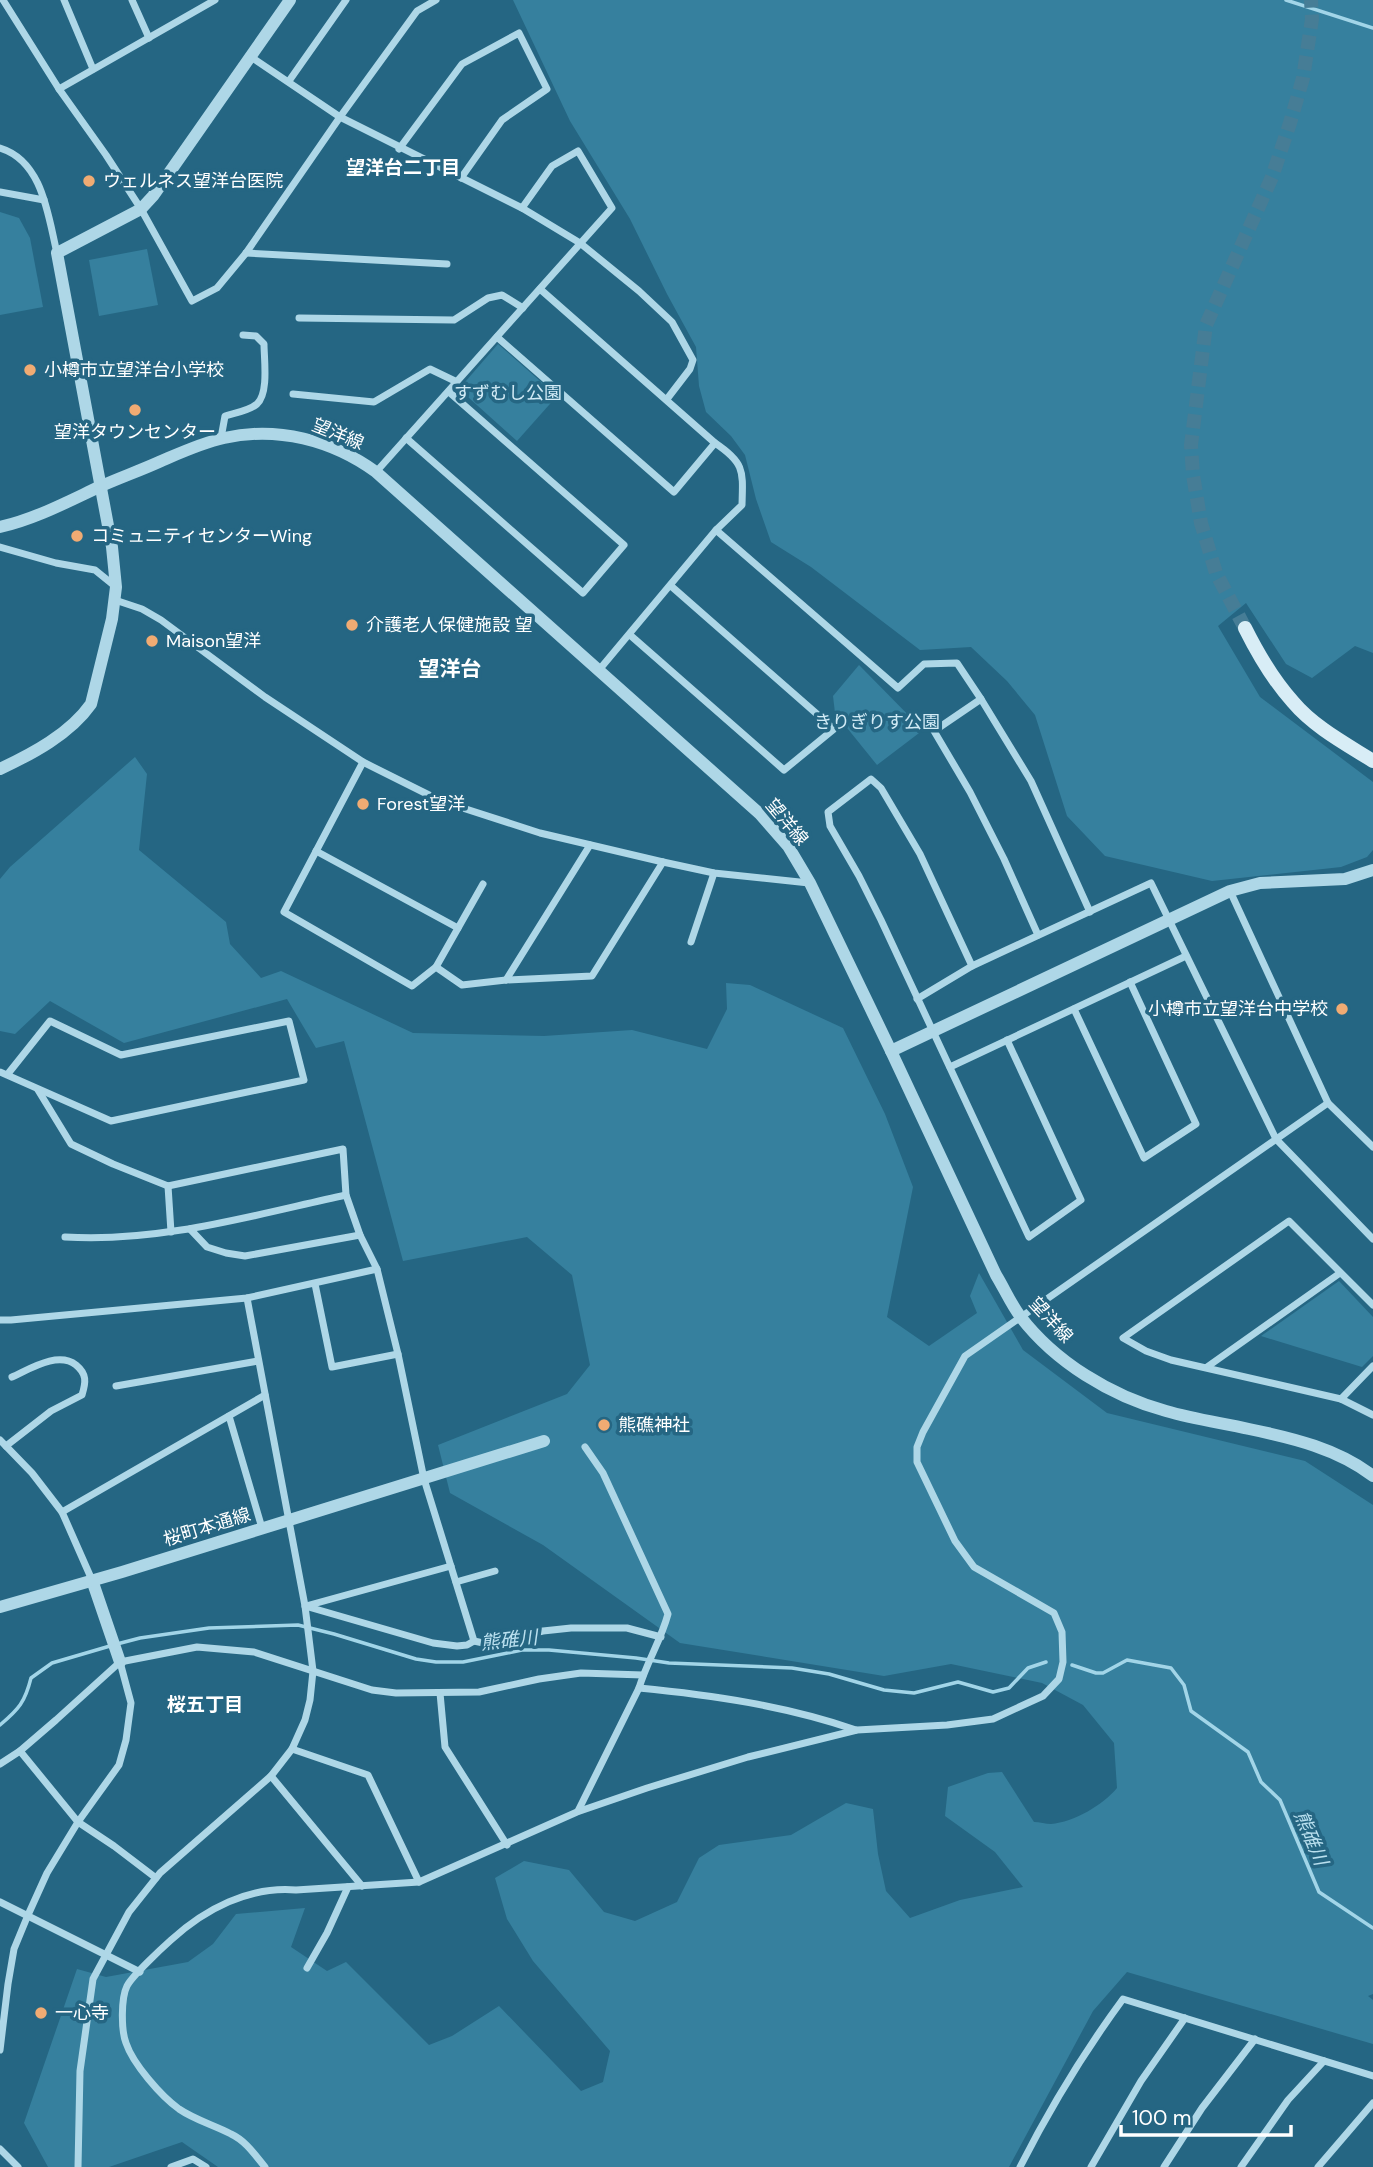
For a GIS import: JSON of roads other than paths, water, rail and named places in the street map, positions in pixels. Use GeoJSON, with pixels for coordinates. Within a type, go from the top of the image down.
{"type":"FeatureCollection","features":[{"type":"Feature","properties":{"kind":"main road"},"geometry":{"type":"LineString","coordinates":[[1245,628],[1260,659],[1293,703],[1343,742],[1373,761]]}},
{"type":"Feature","properties":{"kind":"street"},"geometry":{"type":"LineString","coordinates":[[3,0],[59,89],[141,209],[192,301],[217,288],[246,253],[416,11],[436,0]]}},
{"type":"Feature","properties":{"kind":"street"},"geometry":{"type":"LineString","coordinates":[[64,0],[93,68]]}},
{"type":"Feature","properties":{"kind":"street"},"geometry":{"type":"LineString","coordinates":[[132,0],[149,38]]}},
{"type":"Feature","properties":{"kind":"street"},"geometry":{"type":"LineString","coordinates":[[59,89],[149,38],[200,3],[215,0]]}},
{"type":"Feature","properties":{"kind":"street"},"geometry":{"type":"LineString","coordinates":[[57,253],[141,209],[153,196],[290,0]]}},
{"type":"Feature","properties":{"kind":"street"},"geometry":{"type":"LineString","coordinates":[[289,81],[346,0]]}},
{"type":"Feature","properties":{"kind":"street"},"geometry":{"type":"LineString","coordinates":[[399,149],[462,64],[519,33],[547,89],[502,120],[461,178]]}},
{"type":"Feature","properties":{"kind":"street"},"geometry":{"type":"LineString","coordinates":[[251,57],[340,117],[399,149],[522,208],[580,243],[639,291],[672,322],[693,360],[690,369],[667,398]]}},
{"type":"Feature","properties":{"kind":"street"},"geometry":{"type":"LineString","coordinates":[[0,148],[9,150],[25,162],[40,185],[44,200],[57,253],[112,547],[116,594],[90,704],[82,716],[58,735],[0,769]]}},
{"type":"Feature","properties":{"kind":"street"},"geometry":{"type":"LineString","coordinates":[[376,472],[612,208],[578,151],[552,166],[522,208]]}},
{"type":"Feature","properties":{"kind":"street"},"geometry":{"type":"LineString","coordinates":[[0,192],[44,200]]}},
{"type":"Feature","properties":{"kind":"street"},"geometry":{"type":"LineString","coordinates":[[246,253],[447,264]]}},
{"type":"Feature","properties":{"kind":"street"},"geometry":{"type":"LineString","coordinates":[[540,289],[728,452],[743,472],[742,505],[716,530],[599,670]]}},
{"type":"Feature","properties":{"kind":"street"},"geometry":{"type":"LineString","coordinates":[[299,318],[454,320],[488,298],[502,295],[523,309]]}},
{"type":"Feature","properties":{"kind":"street"},"geometry":{"type":"LineString","coordinates":[[221,438],[225,416],[258,403],[264,393],[264,344],[256,336],[243,335]]}},
{"type":"Feature","properties":{"kind":"street"},"geometry":{"type":"LineString","coordinates":[[497,337],[674,492],[715,443]]}},
{"type":"Feature","properties":{"kind":"street"},"geometry":{"type":"LineString","coordinates":[[293,394],[374,402],[430,369],[457,382]]}},
{"type":"Feature","properties":{"kind":"street"},"geometry":{"type":"LineString","coordinates":[[406,438],[583,593],[624,545],[449,392]]}},
{"type":"Feature","properties":{"kind":"street","name":"望洋線"},"geometry":{"type":"LineString","coordinates":[[0,527],[36,516],[192,448],[242,434],[275,433],[306,439],[346,453],[376,472],[760,814],[788,846],[810,883],[996,1275],[1020,1316],[1051,1349],[1111,1391],[1165,1411],[1317,1446],[1360,1466],[1373,1476]]}},
{"type":"Feature","properties":{"kind":"street"},"geometry":{"type":"LineString","coordinates":[[716,530],[898,688],[924,664],[957,663],[1031,781],[1090,912]]}},
{"type":"Feature","properties":{"kind":"street"},"geometry":{"type":"LineString","coordinates":[[0,547],[55,563],[95,570],[116,594],[161,620],[265,697],[363,762],[442,801],[528,829],[663,862],[714,873],[810,883]]}},
{"type":"Feature","properties":{"kind":"street"},"geometry":{"type":"LineString","coordinates":[[630,635],[784,771],[834,729],[671,586]]}},
{"type":"Feature","properties":{"kind":"street"},"geometry":{"type":"LineString","coordinates":[[981,699],[934,731],[970,792],[1004,859],[1038,936]]}},
{"type":"Feature","properties":{"kind":"street"},"geometry":{"type":"LineString","coordinates":[[363,762],[284,912],[412,986],[436,967],[483,884]]}},
{"type":"Feature","properties":{"kind":"street"},"geometry":{"type":"LineString","coordinates":[[972,967],[919,854],[881,788],[871,779],[828,812],[830,826],[859,876],[1029,1237],[1081,1200],[1007,1040]]}},
{"type":"Feature","properties":{"kind":"street"},"geometry":{"type":"LineString","coordinates":[[506,980],[590,845]]}},
{"type":"Feature","properties":{"kind":"street"},"geometry":{"type":"LineString","coordinates":[[316,851],[458,928]]}},
{"type":"Feature","properties":{"kind":"street"},"geometry":{"type":"LineString","coordinates":[[436,967],[462,985],[592,976],[663,862]]}},
{"type":"Feature","properties":{"kind":"street"},"geometry":{"type":"LineString","coordinates":[[891,1051],[1230,891],[1259,883],[1345,879],[1373,870]]}},
{"type":"Feature","properties":{"kind":"street"},"geometry":{"type":"LineString","coordinates":[[691,942],[714,873]]}},
{"type":"Feature","properties":{"kind":"street"},"geometry":{"type":"LineString","coordinates":[[917,999],[972,967],[1151,883],[1276,1139],[1373,1239]]}},
{"type":"Feature","properties":{"kind":"street"},"geometry":{"type":"LineString","coordinates":[[1230,891],[1328,1103],[1373,1147]]}},
{"type":"Feature","properties":{"kind":"street"},"geometry":{"type":"LineString","coordinates":[[950,1066],[1186,956]]}},
{"type":"Feature","properties":{"kind":"street"},"geometry":{"type":"LineString","coordinates":[[1074,1009],[1144,1158],[1196,1124],[1130,982]]}},
{"type":"Feature","properties":{"kind":"street"},"geometry":{"type":"LineString","coordinates":[[50,1021],[121,1055],[289,1021],[304,1080],[111,1121],[4,1073],[50,1021]]}},
{"type":"Feature","properties":{"kind":"street"},"geometry":{"type":"LineString","coordinates":[[38,1090],[72,1144],[168,1186],[343,1149],[346,1195],[360,1236],[377,1269],[424,1479],[474,1641]]}},
{"type":"Feature","properties":{"kind":"street"},"geometry":{"type":"LineString","coordinates":[[265,2167],[249,2147],[233,2135],[181,2110],[166,2099],[143,2072],[126,2043],[122,2010],[127,1985],[185,1927],[237,1897],[275,1890],[419,1882],[577,1812],[748,1757],[857,1730],[947,1726],[993,1719],[1043,1696],[1059,1679],[1063,1662],[1062,1632],[1054,1613],[974,1567],[956,1541],[917,1462],[917,1447],[923,1432],[964,1356],[1328,1103]]}},
{"type":"Feature","properties":{"kind":"street"},"geometry":{"type":"LineString","coordinates":[[168,1186],[171,1232]]}},
{"type":"Feature","properties":{"kind":"street"},"geometry":{"type":"LineString","coordinates":[[65,1237],[94,1239],[171,1232],[346,1195]]}},
{"type":"Feature","properties":{"kind":"street"},"geometry":{"type":"LineString","coordinates":[[1373,1305],[1289,1221],[1123,1338],[1146,1351],[1171,1360],[1341,1399],[1373,1415]]}},
{"type":"Feature","properties":{"kind":"street"},"geometry":{"type":"LineString","coordinates":[[190,1229],[207,1247],[245,1256],[360,1236]]}},
{"type":"Feature","properties":{"kind":"street"},"geometry":{"type":"LineString","coordinates":[[0,1320],[247,1298],[377,1269]]}},
{"type":"Feature","properties":{"kind":"street"},"geometry":{"type":"LineString","coordinates":[[1207,1367],[1340,1273]]}},
{"type":"Feature","properties":{"kind":"street"},"geometry":{"type":"LineString","coordinates":[[315,1284],[332,1367],[398,1354]]}},
{"type":"Feature","properties":{"kind":"street"},"geometry":{"type":"LineString","coordinates":[[78,2167],[80,2071],[93,1979],[129,1912],[156,1878],[271,1776],[292,1749],[310,1700],[313,1671],[305,1606],[247,1298]]}},
{"type":"Feature","properties":{"kind":"street"},"geometry":{"type":"LineString","coordinates":[[0,2050],[14,1949],[47,1873],[78,1822],[119,1765],[126,1741],[131,1703],[92,1580],[61,1512],[32,1473],[3,1443],[51,1411],[82,1395],[86,1381],[82,1370],[69,1360],[57,1359],[12,1377]]}},
{"type":"Feature","properties":{"kind":"street"},"geometry":{"type":"LineString","coordinates":[[116,1386],[258,1360]]}},
{"type":"Feature","properties":{"kind":"street"},"geometry":{"type":"LineString","coordinates":[[1341,1399],[1373,1366]]}},
{"type":"Feature","properties":{"kind":"street"},"geometry":{"type":"LineString","coordinates":[[61,1512],[265,1395]]}},
{"type":"Feature","properties":{"kind":"street"},"geometry":{"type":"LineString","coordinates":[[229,1416],[262,1528]]}},
{"type":"Feature","properties":{"kind":"street","name":"桜町本通線"},"geometry":{"type":"LineString","coordinates":[[0,1607],[544,1441]]}},
{"type":"Feature","properties":{"kind":"street"},"geometry":{"type":"LineString","coordinates":[[577,1812],[639,1688],[662,1637],[668,1614],[603,1473],[585,1447]]}},
{"type":"Feature","properties":{"kind":"street"},"geometry":{"type":"LineString","coordinates":[[305,1606],[451,1566]]}},
{"type":"Feature","properties":{"kind":"street"},"geometry":{"type":"LineString","coordinates":[[456,1582],[495,1571]]}},
{"type":"Feature","properties":{"kind":"street"},"geometry":{"type":"LineString","coordinates":[[305,1606],[433,1643],[457,1646],[474,1641],[488,1644],[543,1631],[570,1628],[627,1628],[662,1637]]}},
{"type":"Feature","properties":{"kind":"street"},"geometry":{"type":"LineString","coordinates":[[0,1765],[20,1751],[118,1657],[197,1647],[254,1652],[372,1690],[396,1693],[479,1692],[581,1673],[645,1671]]}},
{"type":"Feature","properties":{"kind":"street"},"geometry":{"type":"LineString","coordinates":[[639,1688],[780,1708],[857,1730]]}},
{"type":"Feature","properties":{"kind":"street"},"geometry":{"type":"LineString","coordinates":[[440,1693],[445,1746],[507,1845]]}},
{"type":"Feature","properties":{"kind":"street"},"geometry":{"type":"LineString","coordinates":[[292,1749],[368,1775],[419,1882]]}},
{"type":"Feature","properties":{"kind":"street"},"geometry":{"type":"LineString","coordinates":[[20,1751],[78,1822],[156,1878]]}},
{"type":"Feature","properties":{"kind":"street"},"geometry":{"type":"LineString","coordinates":[[271,1776],[362,1886]]}},
{"type":"Feature","properties":{"kind":"street"},"geometry":{"type":"LineString","coordinates":[[307,1968],[348,1887]]}},
{"type":"Feature","properties":{"kind":"street"},"geometry":{"type":"LineString","coordinates":[[0,1902],[140,1972]]}},
{"type":"Feature","properties":{"kind":"street"},"geometry":{"type":"LineString","coordinates":[[1020,2167],[1063,2088],[1094,2039],[1124,1999],[1373,2076]]}},
{"type":"Feature","properties":{"kind":"street"},"geometry":{"type":"LineString","coordinates":[[1091,2167],[1141,2081],[1185,2018]]}},
{"type":"Feature","properties":{"kind":"street"},"geometry":{"type":"LineString","coordinates":[[1164,2167],[1202,2108],[1255,2039]]}},
{"type":"Feature","properties":{"kind":"street"},"geometry":{"type":"LineString","coordinates":[[1241,2167],[1282,2108],[1324,2061]]}},
{"type":"Feature","properties":{"kind":"street"},"geometry":{"type":"LineString","coordinates":[[1318,2167],[1373,2103]]}},
{"type":"Feature","properties":{"kind":"street"},"geometry":{"type":"LineString","coordinates":[[0,2149],[18,2167]]}},
{"type":"Feature","properties":{"kind":"street"},"geometry":{"type":"LineString","coordinates":[[171,2167],[193,2159],[206,2167]]}},
{"type":"Feature","properties":{"kind":"waterway"},"geometry":{"type":"LineString","coordinates":[[1286,0],[1373,28]]}},
{"type":"Feature","properties":{"kind":"waterway","name":"熊碓川"},"geometry":{"type":"LineString","coordinates":[[117,1644],[209,1628],[298,1625],[416,1659],[436,1662],[463,1662],[522,1650],[549,1650],[669,1663],[792,1668],[829,1674],[884,1690],[914,1693],[958,1682],[993,1692],[1009,1688],[1028,1668],[1046,1662]]}},
{"type":"Feature","properties":{"kind":"waterway","name":"熊碓川"},"geometry":{"type":"LineString","coordinates":[[0,1725],[20,1704],[31,1678],[52,1663],[110,1646]]}},
{"type":"Feature","properties":{"kind":"waterway","name":"熊碓川"},"geometry":{"type":"LineString","coordinates":[[1072,1665],[1096,1673],[1103,1673],[1127,1660],[1171,1668],[1184,1685],[1191,1711],[1248,1752],[1261,1782],[1280,1800],[1319,1892],[1373,1928]]}},
{"type":"Feature","properties":{"kind":"tunnel"},"geometry":{"type":"LineString","coordinates":[[1245,628],[1216,573],[1201,523],[1191,445],[1206,325],[1272,177],[1290,123],[1303,78],[1312,19],[1311,0]]}},
{"type":"Feature","properties":{"kind":"place","name":"ウェルネス望洋台医院"},"geometry":{"type":"Point","coordinates":[89,181]}},
{"type":"Feature","properties":{"kind":"place","name":"小樽市立望洋台小学校"},"geometry":{"type":"Point","coordinates":[30,370]}},
{"type":"Feature","properties":{"kind":"place","name":"望洋タウンセンター"},"geometry":{"type":"Point","coordinates":[135,410]}},
{"type":"Feature","properties":{"kind":"place","name":"コミュニティセンターWing"},"geometry":{"type":"Point","coordinates":[77,536]}},
{"type":"Feature","properties":{"kind":"place","name":"介護老人保健施設 望"},"geometry":{"type":"Point","coordinates":[352,625]}},
{"type":"Feature","properties":{"kind":"place","name":"Maison望洋"},"geometry":{"type":"Point","coordinates":[152,641]}},
{"type":"Feature","properties":{"kind":"place","name":"Forest望洋"},"geometry":{"type":"Point","coordinates":[363,804]}},
{"type":"Feature","properties":{"kind":"place","name":"小樽市立望洋台中学校"},"geometry":{"type":"Point","coordinates":[1342,1009]}},
{"type":"Feature","properties":{"kind":"place","name":"熊礁神社"},"geometry":{"type":"Point","coordinates":[604,1425]}},
{"type":"Feature","properties":{"kind":"place","name":"一心寺"},"geometry":{"type":"Point","coordinates":[41,2013]}},
{"type":"Feature","properties":{"kind":"district","name":"望洋台二丁目"},"geometry":{"type":"Point","coordinates":[403,167]}},
{"type":"Feature","properties":{"kind":"district","name":"望洋台"},"geometry":{"type":"Point","coordinates":[450,669]}},
{"type":"Feature","properties":{"kind":"district","name":"桜五丁目"},"geometry":{"type":"Point","coordinates":[205,1704]}},
{"type":"Feature","properties":{"kind":"park label","name":"すずむし公園"},"geometry":{"type":"Point","coordinates":[508,393]}},
{"type":"Feature","properties":{"kind":"park label","name":"きりぎりす公園"},"geometry":{"type":"Point","coordinates":[877,722]}}]}
